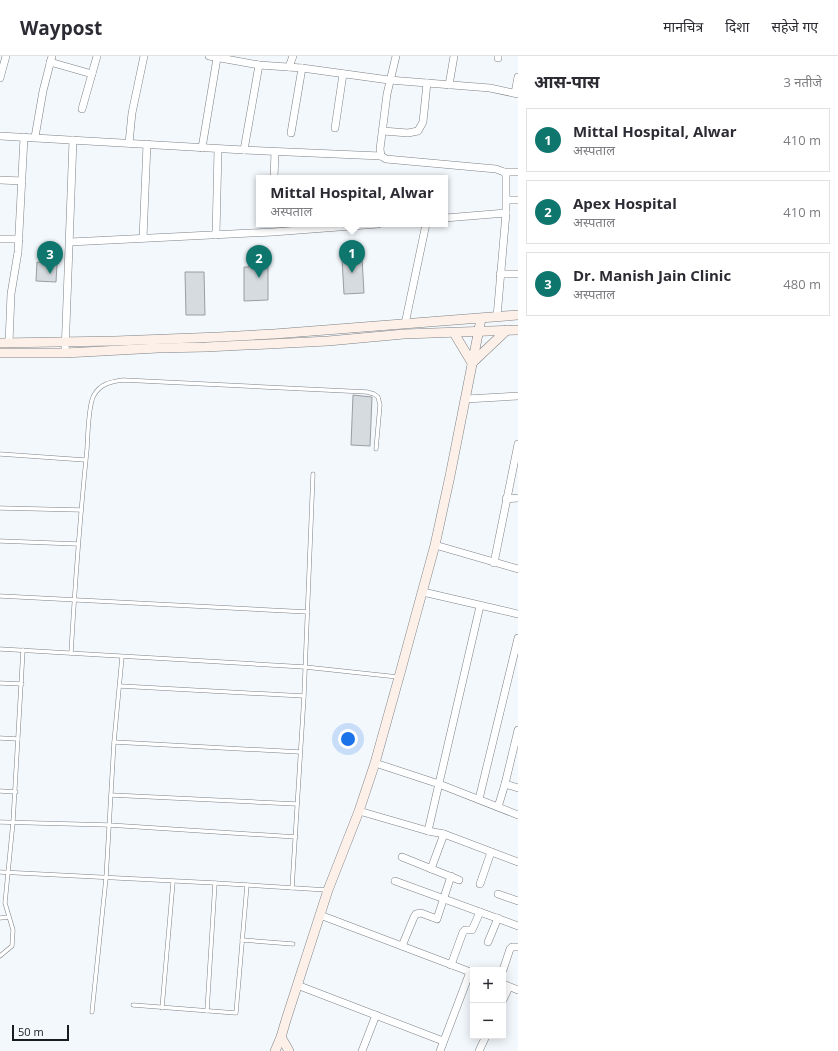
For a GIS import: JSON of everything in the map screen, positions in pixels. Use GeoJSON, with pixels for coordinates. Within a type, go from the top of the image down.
{"type":"FeatureCollection","features":[{"type":"Feature","properties":{"kind":"main road"},"geometry":{"type":"LineString","coordinates":[[5,343],[218,337],[481,319],[518,315]]}},
{"type":"Feature","properties":{"kind":"main road"},"geometry":{"type":"LineString","coordinates":[[275,1051],[281,1037],[328,890],[359,811],[375,763],[435,545],[466,399],[481,319]]}},
{"type":"Feature","properties":{"kind":"main road"},"geometry":{"type":"LineString","coordinates":[[472,363],[507,330]]}},
{"type":"Feature","properties":{"kind":"main road"},"geometry":{"type":"LineString","coordinates":[[0,353],[65,353],[206,347],[328,341],[404,334],[518,330]]}},
{"type":"Feature","properties":{"kind":"main road"},"geometry":{"type":"LineString","coordinates":[[454,333],[472,363]]}},
{"type":"Feature","properties":{"kind":"main road"},"geometry":{"type":"LineString","coordinates":[[281,1037],[289,1051]]}},
{"type":"Feature","properties":{"kind":"street"},"geometry":{"type":"LineString","coordinates":[[0,78],[1,66],[6,56]]}},
{"type":"Feature","properties":{"kind":"street"},"geometry":{"type":"LineString","coordinates":[[82,109],[96,56]]}},
{"type":"Feature","properties":{"kind":"street"},"geometry":{"type":"LineString","coordinates":[[129,143],[132,113],[144,56]]}},
{"type":"Feature","properties":{"kind":"street"},"geometry":{"type":"LineString","coordinates":[[209,56],[217,58],[240,59],[259,65],[302,68],[427,84],[490,88],[516,94],[518,77]]}},
{"type":"Feature","properties":{"kind":"street"},"geometry":{"type":"LineString","coordinates":[[289,67],[293,56]]}},
{"type":"Feature","properties":{"kind":"street"},"geometry":{"type":"LineString","coordinates":[[381,156],[380,149],[390,80],[396,56]]}},
{"type":"Feature","properties":{"kind":"street"},"geometry":{"type":"LineString","coordinates":[[449,85],[454,56]]}},
{"type":"Feature","properties":{"kind":"street"},"geometry":{"type":"LineString","coordinates":[[202,148],[217,58]]}},
{"type":"Feature","properties":{"kind":"street"},"geometry":{"type":"LineString","coordinates":[[35,137],[51,59],[92,74]]}},
{"type":"Feature","properties":{"kind":"street"},"geometry":{"type":"LineString","coordinates":[[244,150],[259,65]]}},
{"type":"Feature","properties":{"kind":"street"},"geometry":{"type":"LineString","coordinates":[[292,133],[302,68]]}},
{"type":"Feature","properties":{"kind":"street"},"geometry":{"type":"LineString","coordinates":[[335,128],[343,74]]}},
{"type":"Feature","properties":{"kind":"street"},"geometry":{"type":"LineString","coordinates":[[383,131],[408,133],[418,131],[423,122],[427,84]]}},
{"type":"Feature","properties":{"kind":"street"},"geometry":{"type":"LineString","coordinates":[[0,136],[275,152],[381,156],[386,159],[492,169],[504,172],[518,172]]}},
{"type":"Feature","properties":{"kind":"street"},"geometry":{"type":"LineString","coordinates":[[5,343],[18,252],[24,137]]}},
{"type":"Feature","properties":{"kind":"street"},"geometry":{"type":"LineString","coordinates":[[65,353],[73,140]]}},
{"type":"Feature","properties":{"kind":"street"},"geometry":{"type":"LineString","coordinates":[[143,238],[147,144]]}},
{"type":"Feature","properties":{"kind":"street"},"geometry":{"type":"LineString","coordinates":[[216,235],[218,149]]}},
{"type":"Feature","properties":{"kind":"street"},"geometry":{"type":"LineString","coordinates":[[274,175],[275,152]]}},
{"type":"Feature","properties":{"kind":"street"},"geometry":{"type":"LineString","coordinates":[[497,317],[507,200],[504,172]]}},
{"type":"Feature","properties":{"kind":"street"},"geometry":{"type":"LineString","coordinates":[[0,180],[22,181]]}},
{"type":"Feature","properties":{"kind":"street"},"geometry":{"type":"LineString","coordinates":[[507,200],[518,200]]}},
{"type":"Feature","properties":{"kind":"street"},"geometry":{"type":"LineString","coordinates":[[448,218],[506,213]]}},
{"type":"Feature","properties":{"kind":"street"},"geometry":{"type":"LineString","coordinates":[[273,227],[273,232]]}},
{"type":"Feature","properties":{"kind":"street"},"geometry":{"type":"LineString","coordinates":[[70,242],[273,232],[339,227]]}},
{"type":"Feature","properties":{"kind":"street"},"geometry":{"type":"LineString","coordinates":[[405,324],[425,227]]}},
{"type":"Feature","properties":{"kind":"street"},"geometry":{"type":"LineString","coordinates":[[0,239],[19,239]]}},
{"type":"Feature","properties":{"kind":"street"},"geometry":{"type":"LineString","coordinates":[[500,274],[518,274]]}},
{"type":"Feature","properties":{"kind":"street"},"geometry":{"type":"LineString","coordinates":[[466,399],[518,396]]}},
{"type":"Feature","properties":{"kind":"street"},"geometry":{"type":"LineString","coordinates":[[494,563],[518,444]]}},
{"type":"Feature","properties":{"kind":"street"},"geometry":{"type":"LineString","coordinates":[[506,499],[518,498]]}},
{"type":"Feature","properties":{"kind":"street"},"geometry":{"type":"LineString","coordinates":[[435,545],[518,569]]}},
{"type":"Feature","properties":{"kind":"street"},"geometry":{"type":"LineString","coordinates":[[423,592],[480,606],[518,613]]}},
{"type":"Feature","properties":{"kind":"street"},"geometry":{"type":"LineString","coordinates":[[428,831],[480,606]]}},
{"type":"Feature","properties":{"kind":"street"},"geometry":{"type":"LineString","coordinates":[[479,799],[518,638]]}},
{"type":"Feature","properties":{"kind":"street"},"geometry":{"type":"LineString","coordinates":[[498,807],[515,758],[518,730]]}},
{"type":"Feature","properties":{"kind":"street"},"geometry":{"type":"LineString","coordinates":[[375,763],[439,784],[518,815]]}},
{"type":"Feature","properties":{"kind":"street"},"geometry":{"type":"LineString","coordinates":[[505,784],[518,788]]}},
{"type":"Feature","properties":{"kind":"street"},"geometry":{"type":"LineString","coordinates":[[359,811],[428,831],[444,834],[518,862]]}},
{"type":"Feature","properties":{"kind":"street"},"geometry":{"type":"LineString","coordinates":[[431,869],[444,834]]}},
{"type":"Feature","properties":{"kind":"street"},"geometry":{"type":"LineString","coordinates":[[480,884],[491,852]]}},
{"type":"Feature","properties":{"kind":"street"},"geometry":{"type":"LineString","coordinates":[[402,857],[459,880]]}},
{"type":"Feature","properties":{"kind":"street"},"geometry":{"type":"LineString","coordinates":[[402,946],[416,914],[421,913],[437,920],[451,876]]}},
{"type":"Feature","properties":{"kind":"street"},"geometry":{"type":"LineString","coordinates":[[395,881],[518,926]]}},
{"type":"Feature","properties":{"kind":"street"},"geometry":{"type":"LineString","coordinates":[[498,894],[518,901]]}},
{"type":"Feature","properties":{"kind":"street"},"geometry":{"type":"LineString","coordinates":[[451,965],[463,932],[465,930],[472,930],[480,912]]}},
{"type":"Feature","properties":{"kind":"street"},"geometry":{"type":"LineString","coordinates":[[320,915],[470,972]]}},
{"type":"Feature","properties":{"kind":"street"},"geometry":{"type":"LineString","coordinates":[[488,942],[498,918]]}},
{"type":"Feature","properties":{"kind":"street"},"geometry":{"type":"LineString","coordinates":[[504,967],[510,949],[512,947],[518,947]]}},
{"type":"Feature","properties":{"kind":"street"},"geometry":{"type":"LineString","coordinates":[[440,1051],[470,975]]}},
{"type":"Feature","properties":{"kind":"street"},"geometry":{"type":"LineString","coordinates":[[297,985],[444,1041]]}},
{"type":"Feature","properties":{"kind":"street"},"geometry":{"type":"LineString","coordinates":[[506,985],[518,990]]}},
{"type":"Feature","properties":{"kind":"street"},"geometry":{"type":"LineString","coordinates":[[362,1051],[376,1015]]}},
{"type":"Feature","properties":{"kind":"street"},"geometry":{"type":"LineString","coordinates":[[479,1051],[485,1039]]}},
{"type":"Feature","properties":{"kind":"lane"},"geometry":{"type":"LineString","coordinates":[[71,653],[78,544],[90,413],[94,396],[100,387],[110,382],[123,380],[346,390],[374,394],[378,397],[380,404],[376,449]]}},
{"type":"Feature","properties":{"kind":"lane"},"geometry":{"type":"LineString","coordinates":[[0,454],[86,460]]}},
{"type":"Feature","properties":{"kind":"lane"},"geometry":{"type":"LineString","coordinates":[[292,888],[304,696],[313,474]]}},
{"type":"Feature","properties":{"kind":"lane"},"geometry":{"type":"LineString","coordinates":[[0,508],[81,510]]}},
{"type":"Feature","properties":{"kind":"lane"},"geometry":{"type":"LineString","coordinates":[[0,541],[78,544]]}},
{"type":"Feature","properties":{"kind":"lane"},"geometry":{"type":"LineString","coordinates":[[0,596],[308,612]]}},
{"type":"Feature","properties":{"kind":"lane"},"geometry":{"type":"LineString","coordinates":[[0,649],[305,667],[399,677]]}},
{"type":"Feature","properties":{"kind":"lane"},"geometry":{"type":"LineString","coordinates":[[0,956],[12,946],[13,930],[5,903],[14,822],[23,650]]}},
{"type":"Feature","properties":{"kind":"lane"},"geometry":{"type":"LineString","coordinates":[[92,1012],[106,878],[114,742],[122,657]]}},
{"type":"Feature","properties":{"kind":"lane"},"geometry":{"type":"LineString","coordinates":[[0,683],[22,684]]}},
{"type":"Feature","properties":{"kind":"lane"},"geometry":{"type":"LineString","coordinates":[[120,686],[304,696]]}},
{"type":"Feature","properties":{"kind":"lane"},"geometry":{"type":"LineString","coordinates":[[0,738],[18,739]]}},
{"type":"Feature","properties":{"kind":"lane"},"geometry":{"type":"LineString","coordinates":[[114,742],[300,752]]}},
{"type":"Feature","properties":{"kind":"lane"},"geometry":{"type":"LineString","coordinates":[[0,791],[16,792]]}},
{"type":"Feature","properties":{"kind":"lane"},"geometry":{"type":"LineString","coordinates":[[111,795],[297,804]]}},
{"type":"Feature","properties":{"kind":"lane"},"geometry":{"type":"LineString","coordinates":[[0,822],[109,825],[296,837]]}},
{"type":"Feature","properties":{"kind":"lane"},"geometry":{"type":"LineString","coordinates":[[0,872],[328,890]]}},
{"type":"Feature","properties":{"kind":"lane"},"geometry":{"type":"LineString","coordinates":[[162,1008],[173,882]]}},
{"type":"Feature","properties":{"kind":"lane"},"geometry":{"type":"LineString","coordinates":[[207,1011],[215,883]]}},
{"type":"Feature","properties":{"kind":"lane"},"geometry":{"type":"LineString","coordinates":[[133,1005],[236,1013],[247,885]]}},
{"type":"Feature","properties":{"kind":"lane"},"geometry":{"type":"LineString","coordinates":[[0,903],[5,903]]}},
{"type":"Feature","properties":{"kind":"lane"},"geometry":{"type":"LineString","coordinates":[[0,918],[9,918]]}},
{"type":"Feature","properties":{"kind":"lane"},"geometry":{"type":"LineString","coordinates":[[242,940],[293,944]]}},
{"type":"Feature","properties":{"kind":"building"},"geometry":{"type":"Polygon","coordinates":[[[362,258],[364,293],[344,294],[342,259],[362,258]]]}},
{"type":"Feature","properties":{"kind":"building"},"geometry":{"type":"Polygon","coordinates":[[[261,261],[261,267],[268,266],[268,300],[244,301],[244,267],[249,267],[249,262],[261,261]]]}},
{"type":"Feature","properties":{"kind":"building"},"geometry":{"type":"Polygon","coordinates":[[[37,262],[57,264],[56,282],[36,281],[37,262]]]}},
{"type":"Feature","properties":{"kind":"building"},"geometry":{"type":"Polygon","coordinates":[[[185,272],[204,272],[205,315],[186,315],[185,272]]]}},
{"type":"Feature","properties":{"kind":"building"},"geometry":{"type":"Polygon","coordinates":[[[353,395],[372,397],[370,446],[351,445],[353,395]]]}},
{"type":"Feature","properties":{"kind":"place","name":"Mittal Hospital, Alwar"},"geometry":{"type":"Point","coordinates":[352,273]}},
{"type":"Feature","properties":{"kind":"place","name":"Dr. Manish Jain Clinic"},"geometry":{"type":"Point","coordinates":[50,274]}},
{"type":"Feature","properties":{"kind":"place","name":"Apex Hospital"},"geometry":{"type":"Point","coordinates":[259,278]}}]}
